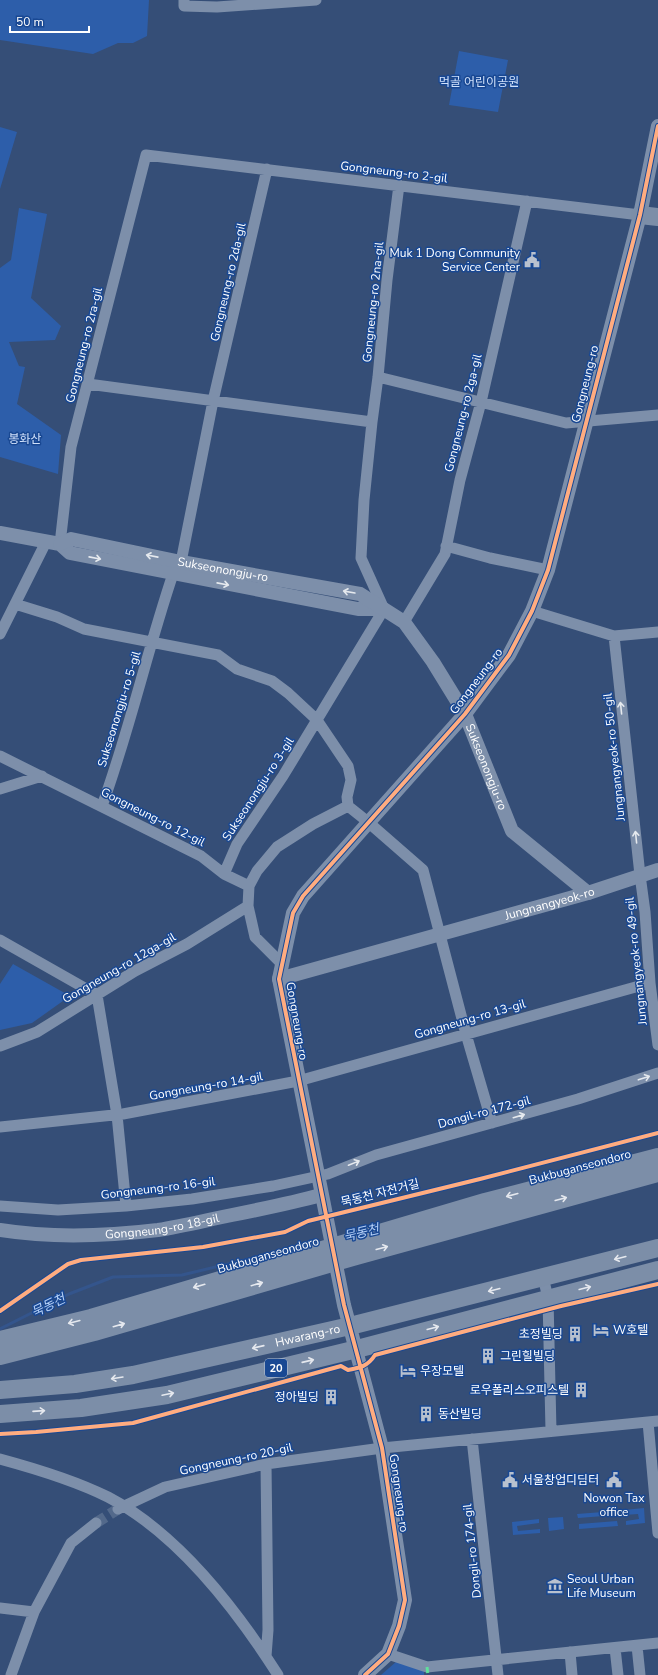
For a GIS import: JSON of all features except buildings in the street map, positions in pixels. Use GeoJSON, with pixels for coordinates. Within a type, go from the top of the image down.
{"type":"FeatureCollection","features":[{"type":"Feature","properties":{"kind":"main road"},"geometry":{"type":"LineString","coordinates":[[640,215],[658,217]]}},
{"type":"Feature","properties":{"kind":"main road","name":"Bukbuganseondoro"},"geometry":{"type":"LineString","coordinates":[[0,1340],[91,1318],[485,1202],[658,1157]]}},
{"type":"Feature","properties":{"kind":"main road","name":"Bukbuganseondoro"},"geometry":{"type":"LineString","coordinates":[[0,1356],[94,1332],[356,1256],[658,1173]]}},
{"type":"Feature","properties":{"kind":"main road","name":"Hwarang-ro"},"geometry":{"type":"LineString","coordinates":[[0,1390],[75,1384],[133,1376],[350,1326],[658,1248]]}},
{"type":"Feature","properties":{"kind":"main road","name":"Hwarang-ro"},"geometry":{"type":"LineString","coordinates":[[0,1414],[81,1408],[167,1394],[357,1349],[658,1270]]}},
{"type":"Feature","properties":{"kind":"street"},"geometry":{"type":"LineString","coordinates":[[184,0],[184,6],[217,7],[316,0]]}},
{"type":"Feature","properties":{"kind":"street","name":"Gongneung-ro"},"geometry":{"type":"LineString","coordinates":[[365,1675],[388,1654],[400,1626],[405,1600],[382,1448],[357,1349],[344,1305],[298,1081],[279,979],[293,913],[303,896],[465,714],[509,655],[532,611],[548,570],[640,215],[658,126]]}},
{"type":"Feature","properties":{"kind":"street","name":"Gongneung-ro 2-gil"},"geometry":{"type":"LineString","coordinates":[[146,155],[640,215]]}},
{"type":"Feature","properties":{"kind":"street","name":"Gongneung-ro 2ra-gil"},"geometry":{"type":"LineString","coordinates":[[53,543],[71,447],[146,155]]}},
{"type":"Feature","properties":{"kind":"street","name":"Gongneung-ro 2da-gil"},"geometry":{"type":"LineString","coordinates":[[181,562],[213,401],[268,170]]}},
{"type":"Feature","properties":{"kind":"street","name":"Gongneung-ro"},"geometry":{"type":"LineString","coordinates":[[640,215],[658,174]]}},
{"type":"Feature","properties":{"kind":"street","name":"Gongneung-ro 2na-gil"},"geometry":{"type":"LineString","coordinates":[[384,608],[361,558],[364,500],[378,377],[386,280],[399,186]]}},
{"type":"Feature","properties":{"kind":"street","name":"Gongneung-ro 2ga-gil"},"geometry":{"type":"LineString","coordinates":[[404,622],[445,554],[460,480],[481,402],[527,201]]}},
{"type":"Feature","properties":{"kind":"street"},"geometry":{"type":"LineString","coordinates":[[378,377],[566,423],[658,415]]}},
{"type":"Feature","properties":{"kind":"street"},"geometry":{"type":"LineString","coordinates":[[88,384],[372,422]]}},
{"type":"Feature","properties":{"kind":"street","name":"Sukseonongju-ro"},"geometry":{"type":"LineString","coordinates":[[0,533],[53,543],[70,553],[173,574],[358,609],[384,608]]}},
{"type":"Feature","properties":{"kind":"street","name":"Sukseonongju-ro"},"geometry":{"type":"LineString","coordinates":[[53,543],[71,539],[181,562],[360,594],[384,608],[404,622],[433,662],[465,714],[512,831],[588,893]]}},
{"type":"Feature","properties":{"kind":"street"},"geometry":{"type":"LineString","coordinates":[[0,634],[15,604],[53,543]]}},
{"type":"Feature","properties":{"kind":"street"},"geometry":{"type":"LineString","coordinates":[[446,546],[490,558],[548,570]]}},
{"type":"Feature","properties":{"kind":"street","name":"Sukseonongju-ro 5-gil"},"geometry":{"type":"LineString","coordinates":[[102,806],[120,755],[153,643],[159,615],[173,574]]}},
{"type":"Feature","properties":{"kind":"street","name":"Sukseonongju-ro 5-gil"},"geometry":{"type":"LineString","coordinates":[[15,604],[58,616],[84,629],[153,643]]}},
{"type":"Feature","properties":{"kind":"street","name":"Sukseonongju-ro 3-gil"},"geometry":{"type":"LineString","coordinates":[[224,874],[237,844],[283,776],[384,608]]}},
{"type":"Feature","properties":{"kind":"street"},"geometry":{"type":"LineString","coordinates":[[532,611],[614,636],[658,632]]}},
{"type":"Feature","properties":{"kind":"street","name":"Jungnangyeok-ro 50-gil"},"geometry":{"type":"LineString","coordinates":[[614,636],[640,876]]}},
{"type":"Feature","properties":{"kind":"street"},"geometry":{"type":"LineString","coordinates":[[153,643],[218,655],[237,669],[272,681],[288,693],[317,720],[348,766],[351,780],[347,797],[348,806],[423,870],[466,1034],[492,1123]]}},
{"type":"Feature","properties":{"kind":"street","name":"Gongneung-ro 12-gil"},"geometry":{"type":"LineString","coordinates":[[0,756],[201,856],[224,874],[249,886]]}},
{"type":"Feature","properties":{"kind":"street"},"geometry":{"type":"LineString","coordinates":[[0,789],[42,776]]}},
{"type":"Feature","properties":{"kind":"street"},"geometry":{"type":"LineString","coordinates":[[282,964],[255,937],[248,906],[249,886],[256,871],[277,847],[313,824],[348,806]]}},
{"type":"Feature","properties":{"kind":"street","name":"Jungnangyeok-ro"},"geometry":{"type":"LineString","coordinates":[[279,979],[588,893],[658,870]]}},
{"type":"Feature","properties":{"kind":"street","name":"Jungnangyeok-ro 49-gil"},"geometry":{"type":"LineString","coordinates":[[640,876],[645,912],[650,983],[658,1045]]}},
{"type":"Feature","properties":{"kind":"street","name":"Gongneung-ro 12ga-gil"},"geometry":{"type":"LineString","coordinates":[[0,1046],[37,1032],[135,971],[187,944],[248,906]]}},
{"type":"Feature","properties":{"kind":"street"},"geometry":{"type":"LineString","coordinates":[[0,940],[97,995],[117,1115],[126,1206]]}},
{"type":"Feature","properties":{"kind":"street","name":"Gongneung-ro 13-gil"},"geometry":{"type":"LineString","coordinates":[[298,1081],[650,983]]}},
{"type":"Feature","properties":{"kind":"street","name":"Dongil-ro 172-gil"},"geometry":{"type":"LineString","coordinates":[[317,1176],[328,1174],[376,1155],[578,1099],[658,1073]]}},
{"type":"Feature","properties":{"kind":"street","name":"Gongneung-ro 14-gil"},"geometry":{"type":"LineString","coordinates":[[0,1127],[117,1115],[298,1081]]}},
{"type":"Feature","properties":{"kind":"street","name":"Gongneung-ro 16-gil"},"geometry":{"type":"LineString","coordinates":[[0,1206],[58,1210],[126,1206],[192,1199],[274,1186],[317,1176]]}},
{"type":"Feature","properties":{"kind":"street","name":"Gongneung-ro 18-gil"},"geometry":{"type":"LineString","coordinates":[[0,1230],[37,1234],[58,1234],[158,1230],[290,1203],[322,1199]]}},
{"type":"Feature","properties":{"kind":"street"},"geometry":{"type":"LineString","coordinates":[[543,1277],[548,1298],[551,1431]]}},
{"type":"Feature","properties":{"kind":"street"},"geometry":{"type":"LineString","coordinates":[[382,1448],[653,1422],[658,1533]]}},
{"type":"Feature","properties":{"kind":"street","name":"Dongil-ro 174-gil"},"geometry":{"type":"LineString","coordinates":[[472,1439],[498,1675]]}},
{"type":"Feature","properties":{"kind":"street","name":"Gongneung-ro 20-gil"},"geometry":{"type":"LineString","coordinates":[[121,1508],[165,1487],[266,1464],[382,1448]]}},
{"type":"Feature","properties":{"kind":"street"},"geometry":{"type":"LineString","coordinates":[[0,1459],[82,1485],[109,1498],[121,1508],[165,1537],[216,1589],[243,1623],[278,1675]]}},
{"type":"Feature","properties":{"kind":"street"},"geometry":{"type":"LineString","coordinates":[[266,1464],[268,1630],[266,1656]]}},
{"type":"Feature","properties":{"kind":"street"},"geometry":{"type":"LineString","coordinates":[[11,1675],[34,1612],[72,1543],[96,1523]]}},
{"type":"Feature","properties":{"kind":"street"},"geometry":{"type":"LineString","coordinates":[[0,1608],[34,1612]]}},
{"type":"Feature","properties":{"kind":"street"},"geometry":{"type":"LineString","coordinates":[[388,1654],[428,1671],[497,1660],[658,1643]]}},
{"type":"Feature","properties":{"kind":"street"},"geometry":{"type":"LineString","coordinates":[[637,1646],[640,1675]]}},
{"type":"Feature","properties":{"kind":"street"},"geometry":{"type":"LineString","coordinates":[[615,1648],[618,1675]]}},
{"type":"Feature","properties":{"kind":"street"},"geometry":{"type":"LineString","coordinates":[[570,1652],[572,1675]]}},
{"type":"Feature","properties":{"kind":"green space"},"geometry":{"type":"Polygon","coordinates":[[[0,0],[149,0],[147,36],[133,43],[118,43],[93,54],[0,40],[0,0]]]}},
{"type":"Feature","properties":{"kind":"green space","name":"먹골 어린이공원"},"geometry":{"type":"Polygon","coordinates":[[[459,51],[508,60],[498,112],[449,105],[459,51]]]}},
{"type":"Feature","properties":{"kind":"green space"},"geometry":{"type":"Polygon","coordinates":[[[0,127],[17,132],[0,189],[0,127]]]}},
{"type":"Feature","properties":{"kind":"green space","name":"봉화산"},"geometry":{"type":"Polygon","coordinates":[[[19,208],[47,214],[31,298],[61,326],[55,340],[9,342],[19,366],[25,367],[17,404],[61,435],[58,474],[0,457],[0,268],[11,260],[19,208]]]}},
{"type":"Feature","properties":{"kind":"green space"},"geometry":{"type":"Polygon","coordinates":[[[13,964],[70,996],[32,1023],[0,1030],[0,984],[13,964]]]}},
{"type":"Feature","properties":{"kind":"green space"},"geometry":{"type":"Polygon","coordinates":[[[644,1508],[645,1523],[626,1525],[626,1521],[639,1519],[638,1514],[624,1515],[624,1510],[644,1508]]]}},
{"type":"Feature","properties":{"kind":"green space"},"geometry":{"type":"Polygon","coordinates":[[[616,1511],[617,1515],[578,1518],[577,1514],[616,1511]]]}},
{"type":"Feature","properties":{"kind":"green space"},"geometry":{"type":"Polygon","coordinates":[[[563,1517],[564,1529],[549,1531],[548,1518],[563,1517]]]}},
{"type":"Feature","properties":{"kind":"green space"},"geometry":{"type":"Polygon","coordinates":[[[539,1519],[539,1523],[517,1526],[518,1531],[540,1529],[540,1533],[513,1535],[512,1522],[539,1519]]]}},
{"type":"Feature","properties":{"kind":"green space"},"geometry":{"type":"Polygon","coordinates":[[[617,1521],[618,1526],[579,1529],[579,1524],[617,1521]]]}},
{"type":"Feature","properties":{"kind":"green space"},"geometry":{"type":"Polygon","coordinates":[[[397,1661],[424,1671],[424,1675],[381,1675],[397,1661]]]}},
{"type":"Feature","properties":{"kind":"waterway","name":"묵동천"},"geometry":{"type":"LineString","coordinates":[[0,1329],[69,1294],[113,1277],[182,1275],[315,1243]]}},
{"type":"Feature","properties":{"kind":"tunnel"},"geometry":{"type":"LineString","coordinates":[[96,1523],[118,1509]]}},
{"type":"Feature","properties":{"kind":"marked path"},"geometry":{"type":"LineString","coordinates":[[427,1667],[428,1675]]}},
{"type":"Feature","properties":{"kind":"cycle path"},"geometry":{"type":"LineString","coordinates":[[365,1675],[388,1654],[399,1626],[405,1600],[382,1448],[344,1305],[279,979],[293,913],[303,896],[465,714],[509,655],[532,611],[548,570],[640,215],[658,126]]}},
{"type":"Feature","properties":{"kind":"cycle path","name":"묵동천 자전거길"},"geometry":{"type":"LineString","coordinates":[[0,1311],[68,1264],[81,1260],[203,1247],[285,1232],[308,1221],[480,1179],[658,1133]]}},
{"type":"Feature","properties":{"kind":"cycle path"},"geometry":{"type":"LineString","coordinates":[[0,1434],[133,1423],[341,1366],[348,1370],[356,1368],[367,1364],[375,1355],[561,1306],[658,1284]]}},
{"type":"Feature","properties":{"kind":"place","name":"Muk 1 Dong Community Service Center"},"geometry":{"type":"Point","coordinates":[532,260]}},
{"type":"Feature","properties":{"kind":"place","name":"W호텔"},"geometry":{"type":"Point","coordinates":[601,1330]}},
{"type":"Feature","properties":{"kind":"place","name":"초정빌딩"},"geometry":{"type":"Point","coordinates":[575,1334]}},
{"type":"Feature","properties":{"kind":"place","name":"그린힐빌딩"},"geometry":{"type":"Point","coordinates":[488,1356]}},
{"type":"Feature","properties":{"kind":"place","name":"우장모텔"},"geometry":{"type":"Point","coordinates":[408,1371]}},
{"type":"Feature","properties":{"kind":"place","name":"로우폴리스오피스텔"},"geometry":{"type":"Point","coordinates":[581,1390]}},
{"type":"Feature","properties":{"kind":"place","name":"정아빌딩"},"geometry":{"type":"Point","coordinates":[331,1397]}},
{"type":"Feature","properties":{"kind":"place","name":"동산빌딩"},"geometry":{"type":"Point","coordinates":[426,1414]}},
{"type":"Feature","properties":{"kind":"place","name":"서울창업디딤터"},"geometry":{"type":"Point","coordinates":[510,1480]}},
{"type":"Feature","properties":{"kind":"place","name":"Nowon Tax office"},"geometry":{"type":"Point","coordinates":[614,1480]}},
{"type":"Feature","properties":{"kind":"place","name":"Seoul Urban Life Museum"},"geometry":{"type":"Point","coordinates":[555,1586]}}]}
